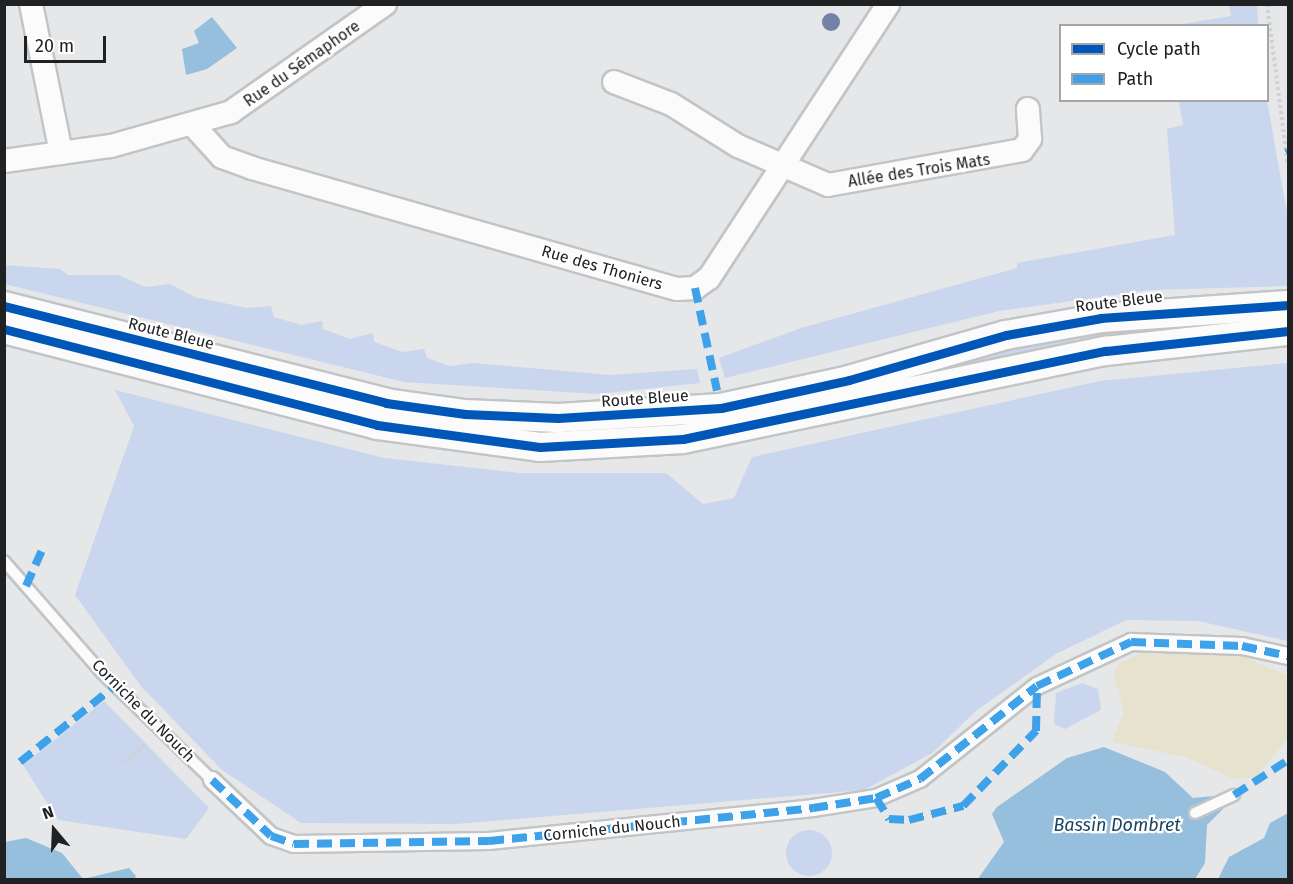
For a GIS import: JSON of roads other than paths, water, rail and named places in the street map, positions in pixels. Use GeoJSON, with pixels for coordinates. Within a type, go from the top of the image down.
{"type":"FeatureCollection","features":[{"type":"Feature","properties":{"kind":"street"},"geometry":{"type":"LineString","coordinates":[[31,4],[61,153]]}},
{"type":"Feature","properties":{"kind":"street","name":"Rue du Sémaphore"},"geometry":{"type":"LineString","coordinates":[[4,161],[61,153],[193,125],[272,88],[385,4]]}},
{"type":"Feature","properties":{"kind":"street","name":"Rue des Thoniers"},"geometry":{"type":"LineString","coordinates":[[193,125],[222,157],[252,168],[677,289],[695,288],[709,278],[888,4]]}},
{"type":"Feature","properties":{"kind":"street","name":"Allée des Trois Mats"},"geometry":{"type":"LineString","coordinates":[[614,82],[671,104],[781,166],[828,185],[1002,157],[1022,150],[1030,139],[1028,109]]}},
{"type":"Feature","properties":{"kind":"street","name":"Route Bleue"},"geometry":{"type":"LineString","coordinates":[[4,306],[386,403],[476,415],[621,418],[722,408],[849,380],[1006,335],[1101,318],[1288,305]]}},
{"type":"Feature","properties":{"kind":"street"},"geometry":{"type":"LineString","coordinates":[[4,329],[377,425],[540,447],[683,439],[924,393],[1106,351],[1288,331]]}},
{"type":"Feature","properties":{"kind":"street","name":"Corniche du Nouch"},"geometry":{"type":"LineString","coordinates":[[212,780],[271,836],[294,844],[489,841],[801,809],[876,798],[920,778],[1037,686],[1131,642],[1242,646],[1288,656]]}},
{"type":"Feature","properties":{"kind":"lane","name":"Corniche du Nouch"},"geometry":{"type":"LineString","coordinates":[[4,561],[103,674],[212,780]]}},
{"type":"Feature","properties":{"kind":"lane"},"geometry":{"type":"LineString","coordinates":[[1196,813],[1234,795]]}},
{"type":"Feature","properties":{"kind":"water"},"geometry":{"type":"Polygon","coordinates":[[[212,17],[237,48],[207,69],[186,75],[182,49],[199,43],[194,31],[212,17]]]}},
{"type":"Feature","properties":{"kind":"water","name":"Bassin Dombret"},"geometry":{"type":"Polygon","coordinates":[[[1104,747],[1165,772],[1193,798],[1214,796],[1223,809],[1207,825],[1205,863],[1195,879],[977,880],[1004,842],[992,814],[997,807],[1067,758],[1104,747]]]}},
{"type":"Feature","properties":{"kind":"water"},"geometry":{"type":"Polygon","coordinates":[[[1288,813],[1288,879],[1218,879],[1229,857],[1264,838],[1270,823],[1288,813]]]}},
{"type":"Feature","properties":{"kind":"water"},"geometry":{"type":"Polygon","coordinates":[[[26,838],[62,853],[83,879],[129,868],[136,876],[134,880],[5,879],[5,842],[26,838]]]}}]}
